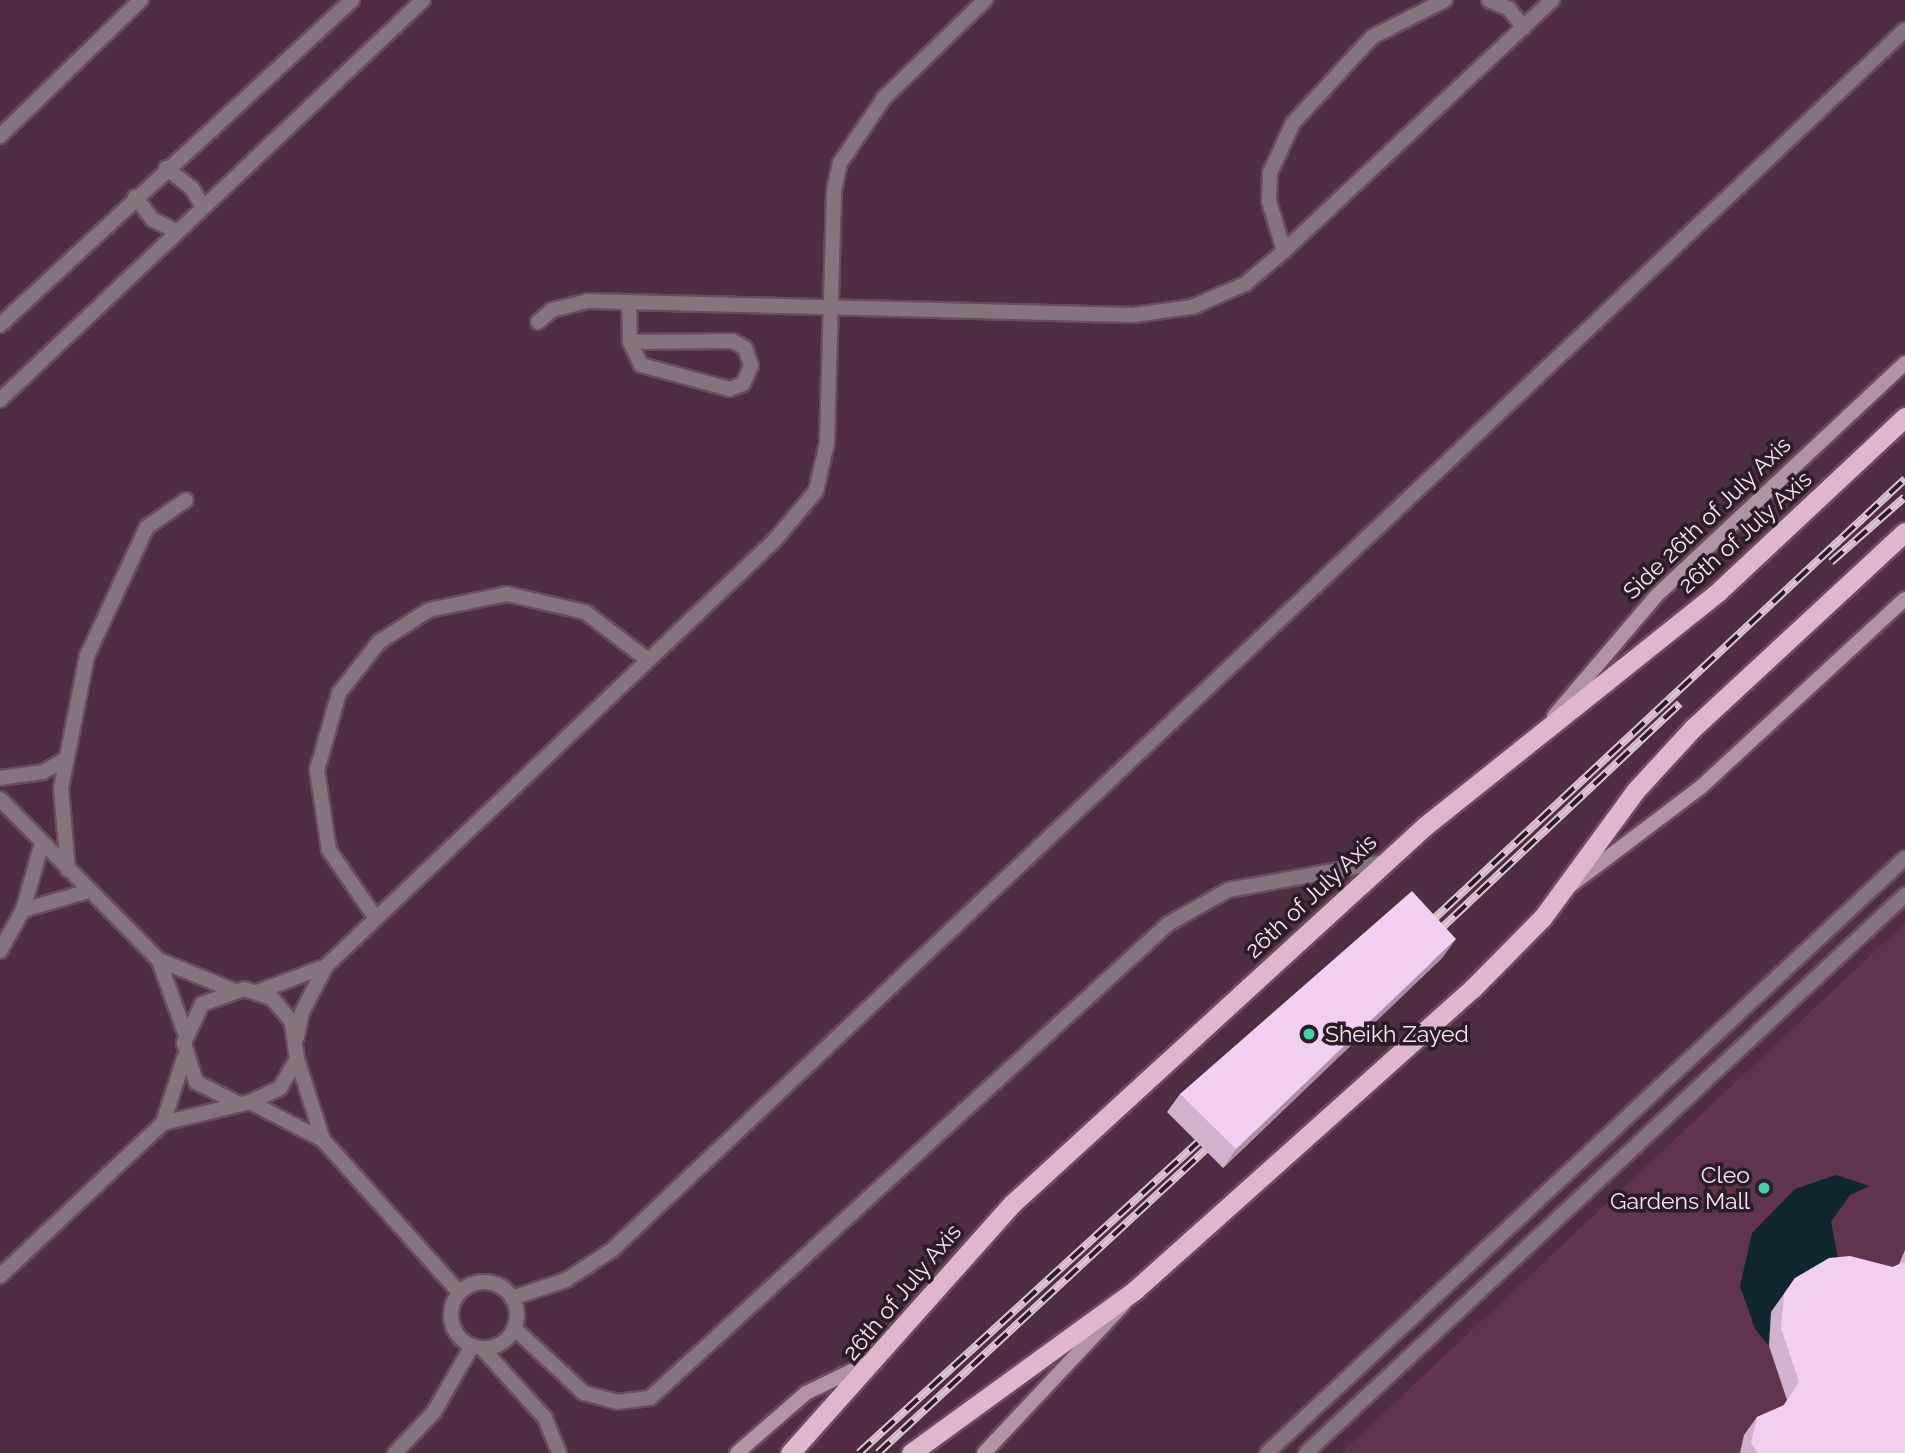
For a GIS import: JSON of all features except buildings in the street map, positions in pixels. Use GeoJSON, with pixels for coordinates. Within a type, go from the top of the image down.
{"type":"FeatureCollection","features":[{"type":"Feature","properties":{"kind":"highway","name":"26th of July Axis"},"geometry":{"type":"LineString","coordinates":[[789,1453],[1013,1203],[1383,862],[1552,718],[1718,591],[1905,417]]}},
{"type":"Feature","properties":{"kind":"highway"},"geometry":{"type":"LineString","coordinates":[[911,1453],[1135,1290],[1472,989],[1563,891],[1619,811],[1692,729],[1905,532]]}},
{"type":"Feature","properties":{"kind":"main road","name":"Side 26th of July Axis"},"geometry":{"type":"LineString","coordinates":[[1552,718],[1656,596],[1905,363]]}},
{"type":"Feature","properties":{"kind":"main road"},"geometry":{"type":"LineString","coordinates":[[1563,891],[1701,787],[1905,599]]}},
{"type":"Feature","properties":{"kind":"main road"},"geometry":{"type":"LineString","coordinates":[[984,1453],[1135,1290]]}},
{"type":"Feature","properties":{"kind":"main road"},"geometry":{"type":"LineString","coordinates":[[737,1453],[806,1393],[874,1361]]}},
{"type":"Feature","properties":{"kind":"street"},"geometry":{"type":"LineString","coordinates":[[0,136],[141,0]]}},
{"type":"Feature","properties":{"kind":"street"},"geometry":{"type":"LineString","coordinates":[[0,325],[166,168],[352,0]]}},
{"type":"Feature","properties":{"kind":"street"},"geometry":{"type":"LineString","coordinates":[[0,400],[423,0]]}},
{"type":"Feature","properties":{"kind":"street"},"geometry":{"type":"LineString","coordinates":[[323,1140],[297,1059],[297,1037],[302,1012],[326,966],[374,917],[774,541],[816,491],[827,443],[840,163],[884,98],[985,0]]}},
{"type":"Feature","properties":{"kind":"street"},"geometry":{"type":"LineString","coordinates":[[1284,251],[1269,201],[1270,173],[1293,123],[1372,37],[1445,0]]}},
{"type":"Feature","properties":{"kind":"street"},"geometry":{"type":"LineString","coordinates":[[1489,0],[1508,9],[1524,28]]}},
{"type":"Feature","properties":{"kind":"street"},"geometry":{"type":"LineString","coordinates":[[538,322],[569,303],[1163,313],[1228,293],[1284,251],[1552,0]]}},
{"type":"Feature","properties":{"kind":"street"},"geometry":{"type":"LineString","coordinates":[[512,1298],[566,1280],[612,1250],[1905,30]]}},
{"type":"Feature","properties":{"kind":"street"},"geometry":{"type":"LineString","coordinates":[[166,168],[192,188],[203,207]]}},
{"type":"Feature","properties":{"kind":"street"},"geometry":{"type":"LineString","coordinates":[[135,197],[152,219],[177,232]]}},
{"type":"Feature","properties":{"kind":"street"},"geometry":{"type":"LineString","coordinates":[[629,302],[630,342],[641,365],[653,371],[730,389],[749,376],[750,356],[733,341],[630,342]]}},
{"type":"Feature","properties":{"kind":"street"},"geometry":{"type":"LineString","coordinates":[[68,870],[61,815],[64,760],[87,656],[128,558],[146,527],[186,500]]}},
{"type":"Feature","properties":{"kind":"street"},"geometry":{"type":"LineString","coordinates":[[374,917],[329,850],[317,770],[339,693],[379,642],[429,610],[507,594],[584,612],[648,660]]}},
{"type":"Feature","properties":{"kind":"street"},"geometry":{"type":"LineString","coordinates":[[0,778],[43,772],[64,760]]}},
{"type":"Feature","properties":{"kind":"street"},"geometry":{"type":"LineString","coordinates":[[0,799],[159,960],[232,990],[257,992],[287,986],[326,966]]}},
{"type":"Feature","properties":{"kind":"street"},"geometry":{"type":"LineString","coordinates":[[0,951],[23,910],[42,843]]}},
{"type":"Feature","properties":{"kind":"street"},"geometry":{"type":"LineString","coordinates":[[1268,1453],[1905,858]]}},
{"type":"Feature","properties":{"kind":"street"},"geometry":{"type":"LineString","coordinates":[[512,1298],[514,1328],[584,1393],[617,1402],[650,1398],[1168,924],[1228,890],[1383,862]]}},
{"type":"Feature","properties":{"kind":"street"},"geometry":{"type":"LineString","coordinates":[[23,910],[89,891]]}},
{"type":"Feature","properties":{"kind":"street"},"geometry":{"type":"LineString","coordinates":[[1307,1453],[1561,1210],[1905,895]]}},
{"type":"Feature","properties":{"kind":"street"},"geometry":{"type":"LineString","coordinates":[[159,960],[185,1033],[184,1053],[163,1123]]}},
{"type":"Feature","properties":{"kind":"street"},"geometry":{"type":"LineString","coordinates":[[185,1033],[202,1004],[232,990]]}},
{"type":"Feature","properties":{"kind":"street"},"geometry":{"type":"LineString","coordinates":[[257,992],[284,1009],[297,1037]]}},
{"type":"Feature","properties":{"kind":"street"},"geometry":{"type":"LineString","coordinates":[[184,1053],[196,1082],[323,1140],[460,1292]]}},
{"type":"Feature","properties":{"kind":"street"},"geometry":{"type":"LineString","coordinates":[[0,1276],[163,1123],[243,1103],[280,1088],[297,1059]]}},
{"type":"Feature","properties":{"kind":"street"},"geometry":{"type":"LineString","coordinates":[[1545,1193],[1561,1210]]}},
{"type":"Feature","properties":{"kind":"street"},"geometry":{"type":"LineString","coordinates":[[512,1298],[487,1282],[460,1292],[451,1308],[453,1326],[477,1347],[545,1418],[559,1453]]}},
{"type":"Feature","properties":{"kind":"street"},"geometry":{"type":"LineString","coordinates":[[395,1453],[434,1412],[477,1347],[501,1343],[514,1328]]}},
{"type":"Feature","properties":{"kind":"shaded area","name":"Cleo Gardens Mall"},"geometry":{"type":"Polygon","coordinates":[[[1905,923],[1905,1453],[1341,1453],[1905,923]]]}},
{"type":"Feature","properties":{"kind":"water"},"geometry":{"type":"Polygon","coordinates":[[[1836,1175],[1870,1186],[1850,1195],[1831,1222],[1840,1268],[1783,1296],[1771,1312],[1769,1346],[1755,1329],[1740,1286],[1752,1233],[1795,1189],[1836,1175]]]}},
{"type":"Feature","properties":{"kind":"railway"},"geometry":{"type":"LineString","coordinates":[[1422,930],[1905,479]]}},
{"type":"Feature","properties":{"kind":"railway"},"geometry":{"type":"LineString","coordinates":[[1831,562],[1905,497]]}},
{"type":"Feature","properties":{"kind":"railway"},"geometry":{"type":"LineString","coordinates":[[1431,938],[1680,703]]}},
{"type":"Feature","properties":{"kind":"railway"},"geometry":{"type":"LineString","coordinates":[[859,1453],[1198,1142]]}},
{"type":"Feature","properties":{"kind":"railway"},"geometry":{"type":"LineString","coordinates":[[878,1453],[1207,1148]]}},
{"type":"Feature","properties":{"kind":"place","name":"Sheikh Zayed"},"geometry":{"type":"Point","coordinates":[1309,1034]}},
{"type":"Feature","properties":{"kind":"place","name":"Cleo Gardens Mall"},"geometry":{"type":"Point","coordinates":[1764,1188]}}]}
